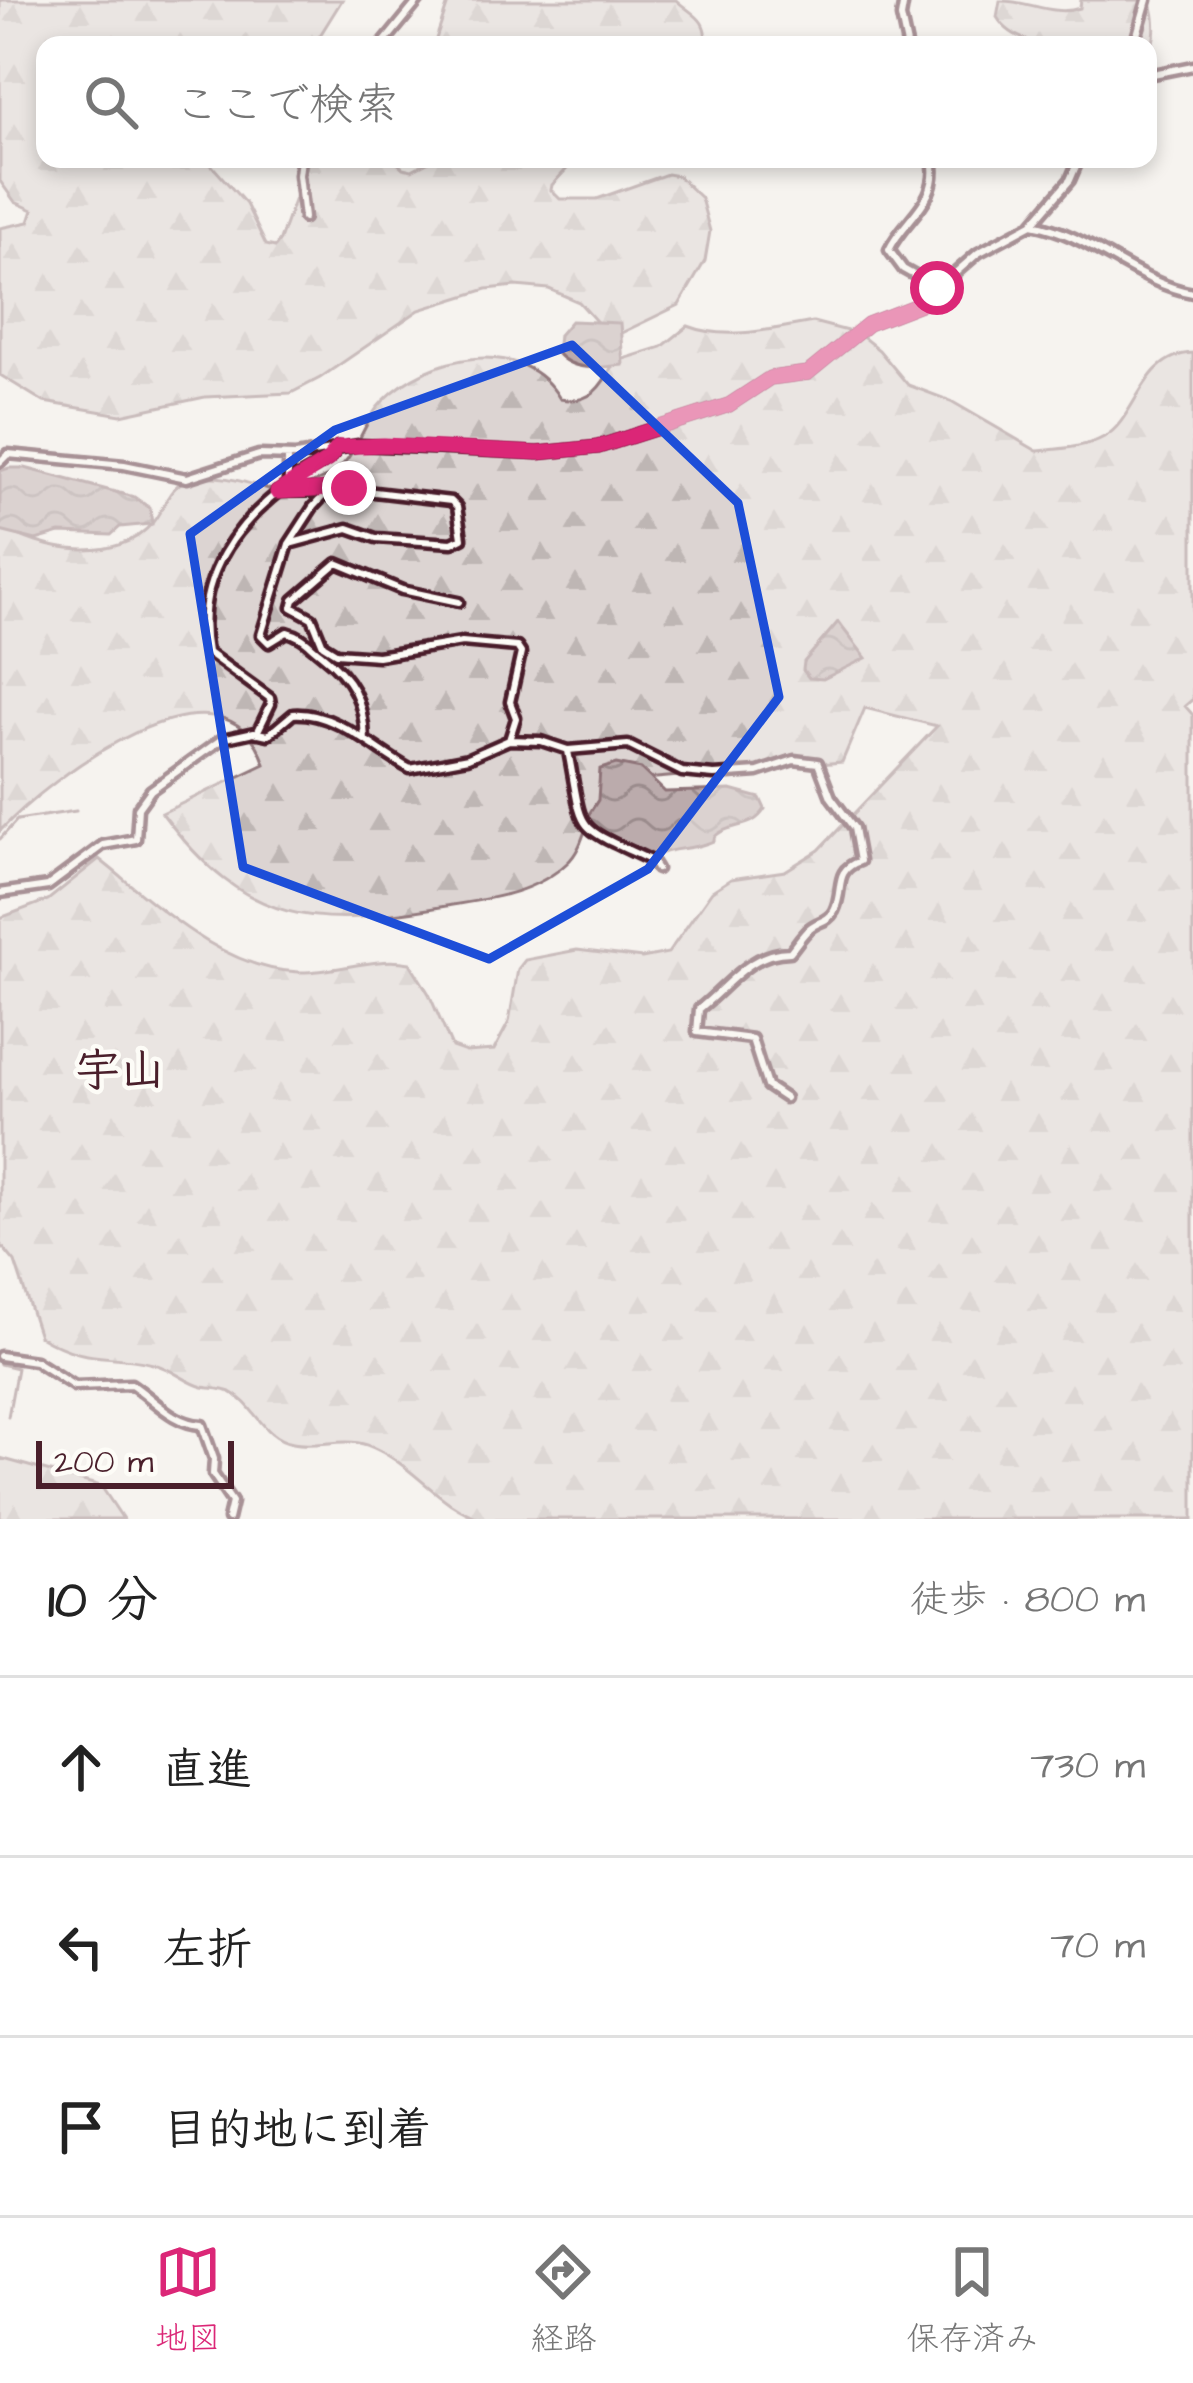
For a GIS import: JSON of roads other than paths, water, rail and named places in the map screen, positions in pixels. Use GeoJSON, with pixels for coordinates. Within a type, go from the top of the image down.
{"type":"FeatureCollection","features":[{"type":"Feature","properties":{"kind":"street"},"geometry":{"type":"LineString","coordinates":[[389,36],[419,0]]}},
{"type":"Feature","properties":{"kind":"street"},"geometry":{"type":"LineString","coordinates":[[904,0],[905,36]]}},
{"type":"Feature","properties":{"kind":"street"},"geometry":{"type":"LineString","coordinates":[[1137,36],[1147,0]]}},
{"type":"Feature","properties":{"kind":"street"},"geometry":{"type":"LineString","coordinates":[[1157,73],[1193,66]]}},
{"type":"Feature","properties":{"kind":"street"},"geometry":{"type":"LineString","coordinates":[[301,168],[304,218]]}},
{"type":"Feature","properties":{"kind":"street"},"geometry":{"type":"LineString","coordinates":[[934,168],[925,205],[889,250],[903,269],[937,288]]}},
{"type":"Feature","properties":{"kind":"street"},"geometry":{"type":"LineString","coordinates":[[0,463],[8,454],[21,453],[187,478],[260,454],[289,456],[338,447],[538,453],[598,447],[729,405],[770,378],[808,373],[868,324],[920,304],[997,240],[1032,224],[1075,168]]}},
{"type":"Feature","properties":{"kind":"street"},"geometry":{"type":"LineString","coordinates":[[1032,224],[1193,293]]}},
{"type":"Feature","properties":{"kind":"street"},"geometry":{"type":"LineString","coordinates":[[257,733],[270,698],[207,652],[207,585],[236,536],[277,492],[328,460],[338,447]]}},
{"type":"Feature","properties":{"kind":"street"},"geometry":{"type":"LineString","coordinates":[[288,484],[289,456]]}},
{"type":"Feature","properties":{"kind":"street"},"geometry":{"type":"LineString","coordinates":[[277,492],[330,488],[451,501],[457,507],[462,538],[441,543],[390,539],[348,528],[289,544]]}},
{"type":"Feature","properties":{"kind":"street"},"geometry":{"type":"LineString","coordinates":[[330,488],[289,544],[261,635],[269,643],[287,632],[298,635],[345,674],[356,686],[365,740]]}},
{"type":"Feature","properties":{"kind":"street"},"geometry":{"type":"LineString","coordinates":[[459,602],[402,590],[337,563],[294,600],[292,607],[312,618],[323,645],[336,653],[378,656],[462,642],[517,647],[521,653],[510,702],[516,718],[509,740]]}},
{"type":"Feature","properties":{"kind":"street"},"geometry":{"type":"LineString","coordinates":[[0,893],[48,886],[103,845],[136,839],[138,808],[151,790],[222,739],[268,735],[301,712],[365,740],[410,769],[468,758],[509,740],[541,741],[568,750],[628,745],[682,772],[714,776],[758,772],[794,760],[818,763],[831,797],[854,828],[860,860],[840,875],[830,918],[810,928],[790,952],[763,954],[749,962],[730,985],[699,1009],[698,1032],[752,1039],[767,1086],[785,1098]]}},
{"type":"Feature","properties":{"kind":"street"},"geometry":{"type":"LineString","coordinates":[[568,750],[578,814],[586,830],[652,861],[657,869]]}},
{"type":"Feature","properties":{"kind":"street"},"geometry":{"type":"LineString","coordinates":[[0,1356],[34,1361],[74,1386],[131,1384],[169,1414],[202,1425],[214,1459],[213,1474],[232,1502],[228,1519]]}},
{"type":"Feature","properties":{"kind":"water"},"geometry":{"type":"Polygon","coordinates":[[[571,321],[620,323],[623,365],[587,367],[563,359],[557,353],[559,335],[571,321]]]}},
{"type":"Feature","properties":{"kind":"water"},"geometry":{"type":"Polygon","coordinates":[[[25,468],[134,497],[150,508],[152,524],[120,527],[111,535],[60,533],[36,540],[0,531],[0,471],[25,468]]]}},
{"type":"Feature","properties":{"kind":"water"},"geometry":{"type":"Polygon","coordinates":[[[838,622],[866,658],[823,679],[809,678],[804,662],[838,622]]]}},
{"type":"Feature","properties":{"kind":"water"},"geometry":{"type":"Polygon","coordinates":[[[616,764],[641,769],[665,792],[731,790],[760,798],[765,809],[713,841],[655,856],[584,822],[598,800],[600,769],[616,764]]]}},
{"type":"Feature","properties":{"kind":"waterway"},"geometry":{"type":"LineString","coordinates":[[0,839],[17,820],[76,811]]}},
{"type":"Feature","properties":{"kind":"waterway"},"geometry":{"type":"LineString","coordinates":[[0,1364],[17,1368],[8,1417]]}},
{"type":"Feature","properties":{"kind":"district","name":"宇山"},"geometry":{"type":"Point","coordinates":[120,1069]}}]}
